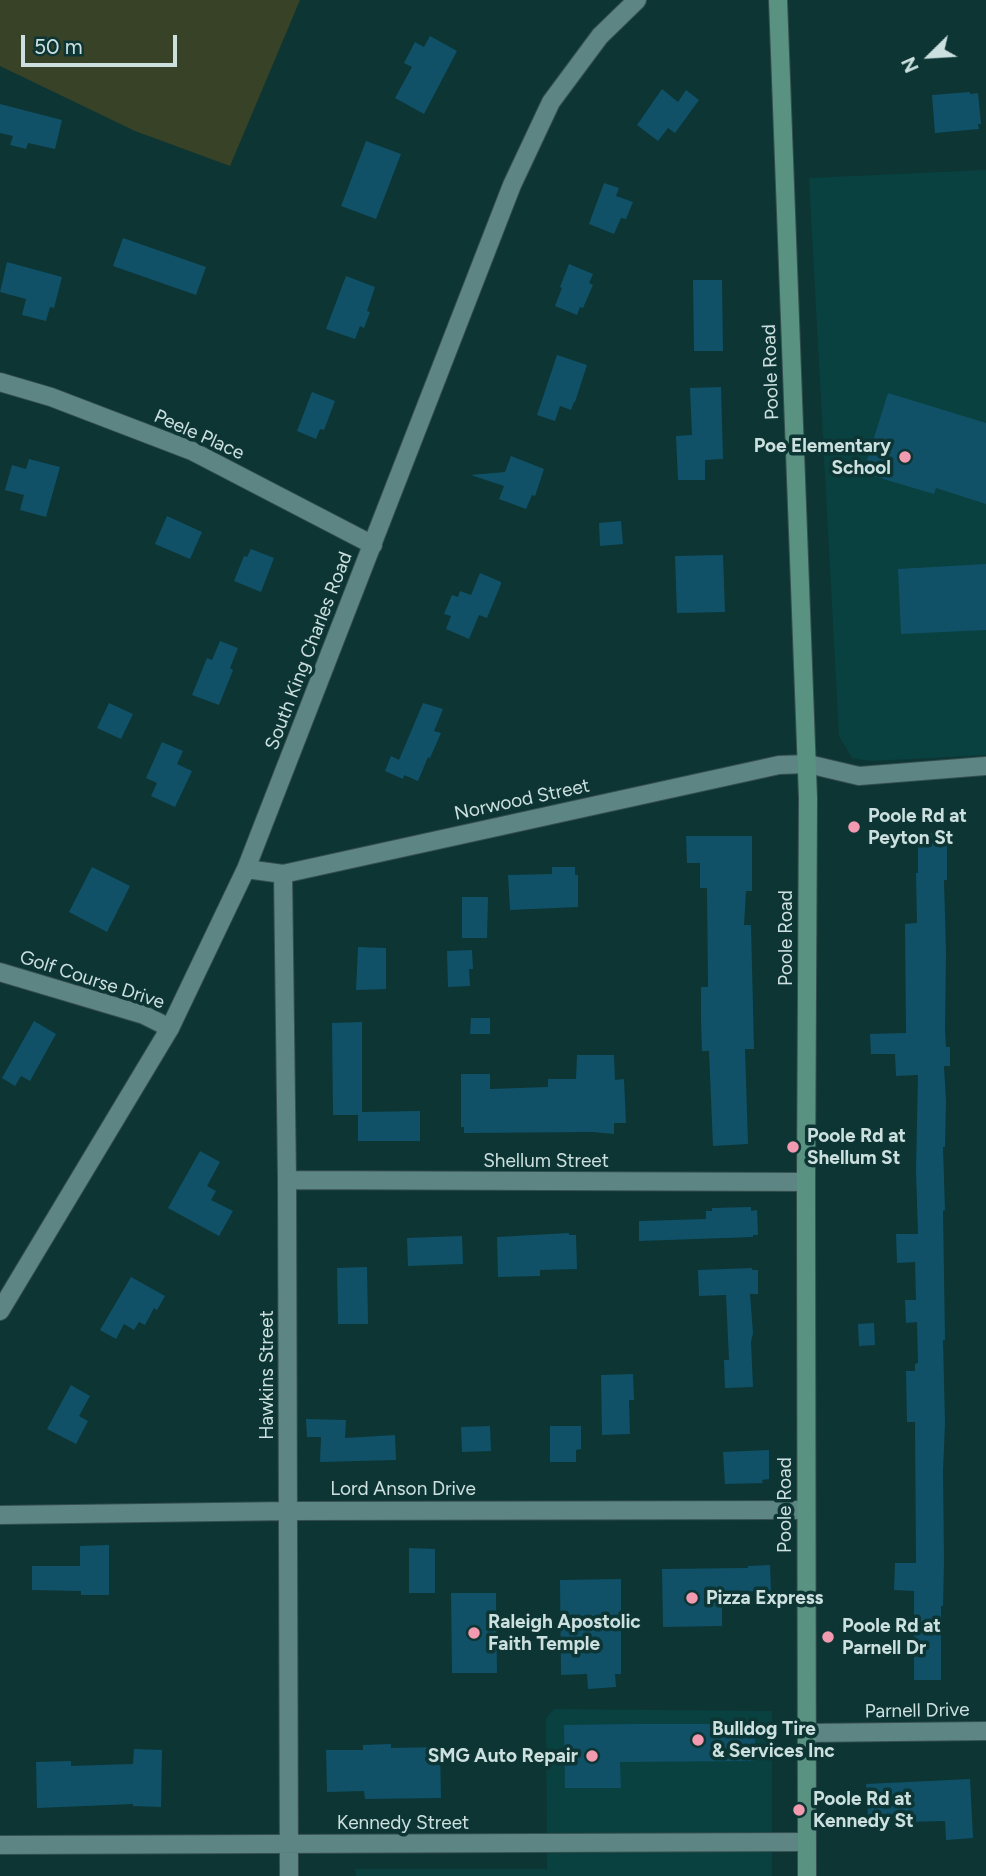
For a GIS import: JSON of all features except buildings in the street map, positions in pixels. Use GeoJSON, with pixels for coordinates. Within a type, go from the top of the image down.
{"type":"FeatureCollection","features":[{"type":"Feature","properties":{"kind":"main road","name":"Poole Road"},"geometry":{"type":"LineString","coordinates":[[778,0],[808,764],[807,1876]]}},
{"type":"Feature","properties":{"kind":"street","name":"South King Charles Road"},"geometry":{"type":"LineString","coordinates":[[0,1311],[170,1028],[246,869],[512,185],[551,102],[600,36],[637,0]]}},
{"type":"Feature","properties":{"kind":"street","name":"Peele Place"},"geometry":{"type":"LineString","coordinates":[[0,382],[51,397],[192,451],[373,545]]}},
{"type":"Feature","properties":{"kind":"street","name":"Norwood Street"},"geometry":{"type":"LineString","coordinates":[[246,869],[283,874],[768,767],[808,764],[859,776],[986,765]]}},
{"type":"Feature","properties":{"kind":"street","name":"Hawkins Street"},"geometry":{"type":"LineString","coordinates":[[283,874],[289,1511],[289,1876]]}},
{"type":"Feature","properties":{"kind":"street","name":"Golf Course Drive"},"geometry":{"type":"LineString","coordinates":[[0,972],[144,1015],[170,1028]]}},
{"type":"Feature","properties":{"kind":"street","name":"Shellum Street"},"geometry":{"type":"LineString","coordinates":[[287,1180],[806,1182]]}},
{"type":"Feature","properties":{"kind":"street","name":"Lord Anson Drive"},"geometry":{"type":"LineString","coordinates":[[0,1515],[289,1511],[806,1510]]}},
{"type":"Feature","properties":{"kind":"street","name":"Parnell Drive"},"geometry":{"type":"LineString","coordinates":[[806,1733],[986,1731]]}},
{"type":"Feature","properties":{"kind":"street","name":"Kennedy Street"},"geometry":{"type":"LineString","coordinates":[[0,1845],[806,1842]]}},
{"type":"Feature","properties":{"kind":"shaded area","name":"Poe Elementary School"},"geometry":{"type":"Polygon","coordinates":[[[986,170],[986,755],[871,761],[852,758],[839,736],[809,178],[986,170]]]}},
{"type":"Feature","properties":{"kind":"shaded area"},"geometry":{"type":"Polygon","coordinates":[[[554,1709],[772,1711],[772,1876],[356,1876],[355,1869],[547,1869],[546,1718],[554,1709]]]}},
{"type":"Feature","properties":{"kind":"green space"},"geometry":{"type":"Polygon","coordinates":[[[0,0],[300,0],[230,166],[135,131],[0,66],[0,0]]]}},
{"type":"Feature","properties":{"kind":"place","name":"Poe Elementary School"},"geometry":{"type":"Point","coordinates":[905,457]}},
{"type":"Feature","properties":{"kind":"place","name":"Poole Rd at Peyton St"},"geometry":{"type":"Point","coordinates":[854,827]}},
{"type":"Feature","properties":{"kind":"place","name":"Poole Rd at Shellum St"},"geometry":{"type":"Point","coordinates":[793,1147]}},
{"type":"Feature","properties":{"kind":"place","name":"Pizza Express"},"geometry":{"type":"Point","coordinates":[692,1598]}},
{"type":"Feature","properties":{"kind":"place","name":"Raleigh Apostolic Faith Temple"},"geometry":{"type":"Point","coordinates":[474,1633]}},
{"type":"Feature","properties":{"kind":"place","name":"Poole Rd at Parnell Dr"},"geometry":{"type":"Point","coordinates":[828,1637]}},
{"type":"Feature","properties":{"kind":"place","name":"Bulldog Tire & Services Inc"},"geometry":{"type":"Point","coordinates":[698,1740]}},
{"type":"Feature","properties":{"kind":"place","name":"SMG Auto Repair"},"geometry":{"type":"Point","coordinates":[592,1756]}},
{"type":"Feature","properties":{"kind":"place","name":"Poole Rd at Kennedy St"},"geometry":{"type":"Point","coordinates":[799,1810]}}]}
